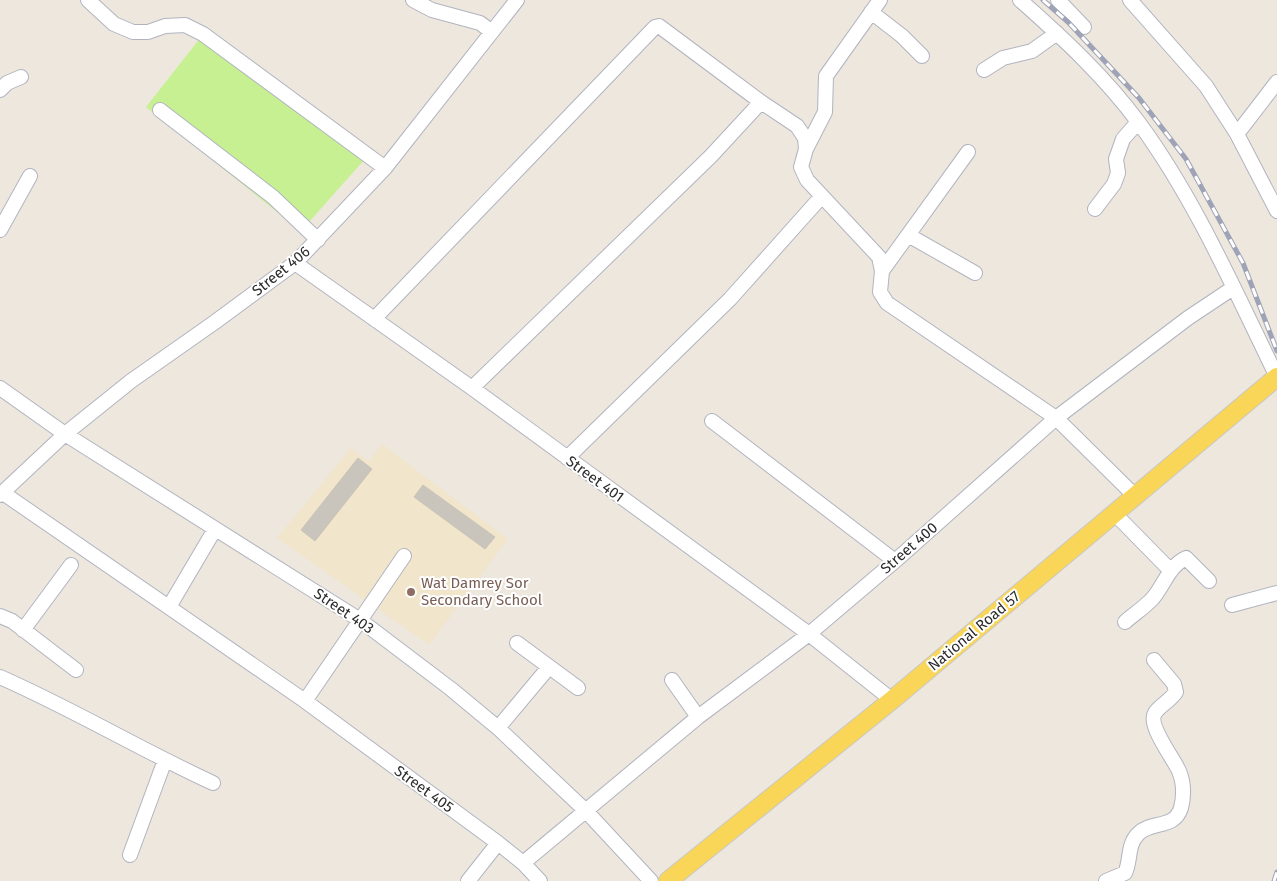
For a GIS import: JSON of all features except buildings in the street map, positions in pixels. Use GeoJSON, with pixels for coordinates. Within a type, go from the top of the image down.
{"type":"FeatureCollection","features":[{"type":"Feature","properties":{"kind":"main road","name":"National Road 57"},"geometry":{"type":"LineString","coordinates":[[668,881],[892,700],[1277,377]]}},
{"type":"Feature","properties":{"kind":"street"},"geometry":{"type":"LineString","coordinates":[[88,0],[114,24],[133,32],[148,32],[165,26],[185,25],[203,34],[385,168]]}},
{"type":"Feature","properties":{"kind":"street"},"geometry":{"type":"LineString","coordinates":[[413,0],[432,10],[480,23],[492,32]]}},
{"type":"Feature","properties":{"kind":"street","name":"Street 406"},"geometry":{"type":"LineString","coordinates":[[1,494],[65,434],[131,381],[294,263],[385,168],[517,0]]}},
{"type":"Feature","properties":{"kind":"street"},"geometry":{"type":"LineString","coordinates":[[880,0],[826,76],[825,112],[806,149],[801,168],[807,180],[879,256],[882,271],[880,292],[887,303],[1056,418],[1136,497]]}},
{"type":"Feature","properties":{"kind":"street"},"geometry":{"type":"LineString","coordinates":[[1020,0],[1057,33],[1104,80],[1138,122],[1175,176],[1277,377]]}},
{"type":"Feature","properties":{"kind":"street"},"geometry":{"type":"LineString","coordinates":[[1058,0],[1084,27]]}},
{"type":"Feature","properties":{"kind":"street"},"geometry":{"type":"LineString","coordinates":[[1130,0],[1206,86],[1237,134],[1277,211]]}},
{"type":"Feature","properties":{"kind":"street"},"geometry":{"type":"LineString","coordinates":[[871,12],[902,36],[922,56]]}},
{"type":"Feature","properties":{"kind":"street"},"geometry":{"type":"LineString","coordinates":[[374,319],[655,27],[662,27],[761,102],[798,126],[805,138],[806,149]]}},
{"type":"Feature","properties":{"kind":"street"},"geometry":{"type":"LineString","coordinates":[[984,70],[1003,58],[1032,51],[1057,33]]}},
{"type":"Feature","properties":{"kind":"street"},"geometry":{"type":"LineString","coordinates":[[0,90],[7,83],[21,77]]}},
{"type":"Feature","properties":{"kind":"street"},"geometry":{"type":"LineString","coordinates":[[1237,134],[1277,82]]}},
{"type":"Feature","properties":{"kind":"street"},"geometry":{"type":"LineString","coordinates":[[472,388],[711,156],[761,102]]}},
{"type":"Feature","properties":{"kind":"street"},"geometry":{"type":"LineString","coordinates":[[160,110],[273,197],[318,240]]}},
{"type":"Feature","properties":{"kind":"street"},"geometry":{"type":"LineString","coordinates":[[1095,209],[1114,184],[1118,173],[1116,159],[1122,139],[1138,122]]}},
{"type":"Feature","properties":{"kind":"street"},"geometry":{"type":"LineString","coordinates":[[882,271],[968,152]]}},
{"type":"Feature","properties":{"kind":"street"},"geometry":{"type":"LineString","coordinates":[[0,230],[30,176]]}},
{"type":"Feature","properties":{"kind":"street"},"geometry":{"type":"LineString","coordinates":[[567,458],[730,299],[822,196]]}},
{"type":"Feature","properties":{"kind":"street"},"geometry":{"type":"LineString","coordinates":[[908,235],[975,273]]}},
{"type":"Feature","properties":{"kind":"street","name":"Street 401"},"geometry":{"type":"LineString","coordinates":[[294,263],[472,388],[809,634],[892,700]]}},
{"type":"Feature","properties":{"kind":"street","name":"Street 400"},"geometry":{"type":"LineString","coordinates":[[523,863],[698,717],[809,634],[895,561],[1056,418],[1188,318],[1233,288]]}},
{"type":"Feature","properties":{"kind":"street","name":"Street 403"},"geometry":{"type":"LineString","coordinates":[[0,388],[65,434],[360,620],[451,689],[498,728],[586,811],[651,881]]}},
{"type":"Feature","properties":{"kind":"street"},"geometry":{"type":"LineString","coordinates":[[712,421],[895,561]]}},
{"type":"Feature","properties":{"kind":"street","name":"Street 405"},"geometry":{"type":"LineString","coordinates":[[1,494],[305,701],[498,843],[523,863],[540,881]]}},
{"type":"Feature","properties":{"kind":"street"},"geometry":{"type":"LineString","coordinates":[[1115,514],[1170,571]]}},
{"type":"Feature","properties":{"kind":"street"},"geometry":{"type":"LineString","coordinates":[[169,607],[215,529]]}},
{"type":"Feature","properties":{"kind":"street"},"geometry":{"type":"LineString","coordinates":[[305,701],[404,556]]}},
{"type":"Feature","properties":{"kind":"street"},"geometry":{"type":"LineString","coordinates":[[1125,622],[1153,598],[1170,571],[1186,558],[1209,581]]}},
{"type":"Feature","properties":{"kind":"street"},"geometry":{"type":"LineString","coordinates":[[23,630],[71,566]]}},
{"type":"Feature","properties":{"kind":"street"},"geometry":{"type":"LineString","coordinates":[[1232,605],[1277,593]]}},
{"type":"Feature","properties":{"kind":"street"},"geometry":{"type":"LineString","coordinates":[[0,616],[12,621],[76,670]]}},
{"type":"Feature","properties":{"kind":"street"},"geometry":{"type":"LineString","coordinates":[[517,643],[578,688]]}},
{"type":"Feature","properties":{"kind":"street"},"geometry":{"type":"LineString","coordinates":[[1106,881],[1125,874],[1128,868],[1130,848],[1138,834],[1154,824],[1163,825],[1169,823],[1177,816],[1184,792],[1179,772],[1153,721],[1154,714],[1176,692],[1174,684],[1154,660]]}},
{"type":"Feature","properties":{"kind":"street"},"geometry":{"type":"LineString","coordinates":[[498,728],[549,667]]}},
{"type":"Feature","properties":{"kind":"street"},"geometry":{"type":"LineString","coordinates":[[0,677],[28,689],[213,783]]}},
{"type":"Feature","properties":{"kind":"street"},"geometry":{"type":"LineString","coordinates":[[672,680],[698,717]]}},
{"type":"Feature","properties":{"kind":"street"},"geometry":{"type":"LineString","coordinates":[[130,855],[165,760]]}},
{"type":"Feature","properties":{"kind":"street"},"geometry":{"type":"LineString","coordinates":[[468,881],[498,843]]}},
{"type":"Feature","properties":{"kind":"shaded area","name":"Wat Damrey Sor Secondary School"},"geometry":{"type":"Polygon","coordinates":[[[382,444],[508,539],[429,645],[277,538],[351,448],[369,461],[382,444]]]}},
{"type":"Feature","properties":{"kind":"green space"},"geometry":{"type":"Polygon","coordinates":[[[201,37],[365,159],[301,231],[146,107],[201,37]]]}},
{"type":"Feature","properties":{"kind":"railway"},"geometry":{"type":"LineString","coordinates":[[1043,0],[1068,22],[1139,98],[1186,159],[1243,263],[1277,351]]}},
{"type":"Feature","properties":{"kind":"railway"},"geometry":{"type":"LineString","coordinates":[[1274,881],[1277,872]]}},
{"type":"Feature","properties":{"kind":"place","name":"Wat Damrey Sor Secondary School"},"geometry":{"type":"Point","coordinates":[411,592]}}]}
